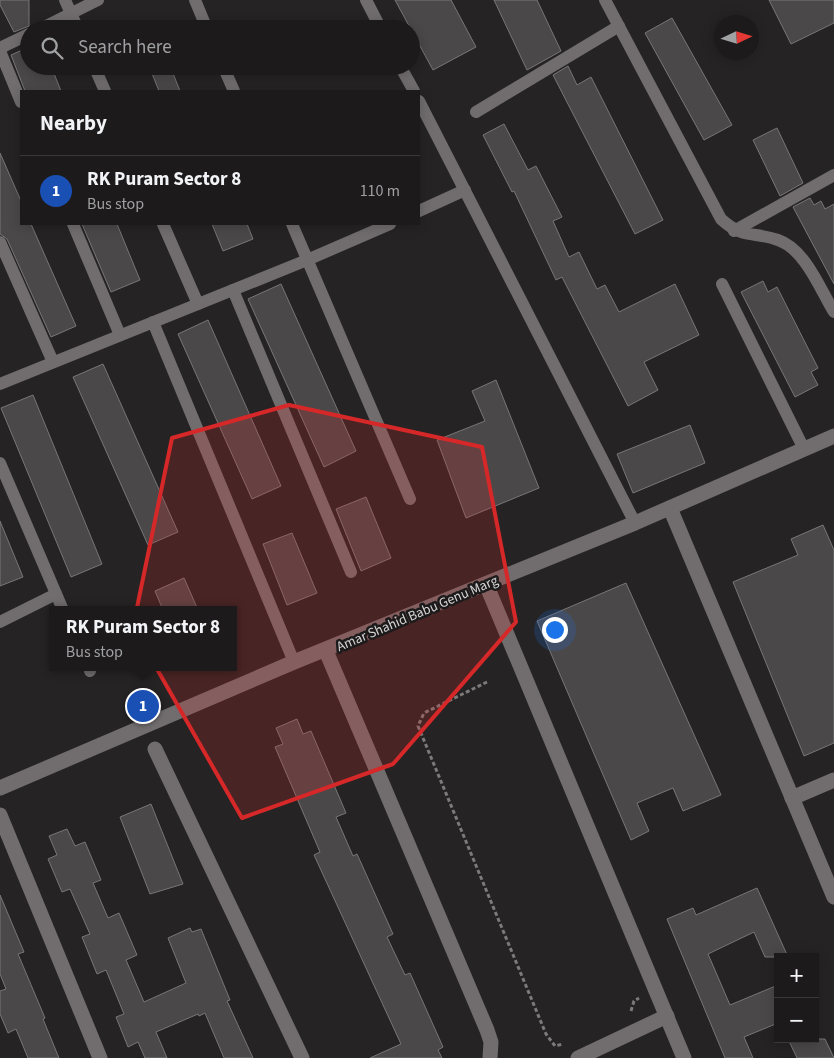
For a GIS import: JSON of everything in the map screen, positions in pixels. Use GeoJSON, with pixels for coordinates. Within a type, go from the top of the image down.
{"type":"FeatureCollection","features":[{"type":"Feature","properties":{"kind":"street","name":"Amar Shahid Babu Genu Marg"},"geometry":{"type":"LineString","coordinates":[[0,788],[294,662],[326,651],[636,523],[834,436]]}},
{"type":"Feature","properties":{"kind":"street"},"geometry":{"type":"LineString","coordinates":[[670,508],[834,898]]}},
{"type":"Feature","properties":{"kind":"street"},"geometry":{"type":"LineString","coordinates":[[486,584],[684,1058]]}},
{"type":"Feature","properties":{"kind":"street"},"geometry":{"type":"LineString","coordinates":[[326,651],[487,1030],[491,1042],[490,1058]]}},
{"type":"Feature","properties":{"kind":"street"},"geometry":{"type":"LineString","coordinates":[[155,749],[302,1058]]}},
{"type":"Feature","properties":{"kind":"street"},"geometry":{"type":"LineString","coordinates":[[792,798],[834,780]]}},
{"type":"Feature","properties":{"kind":"street"},"geometry":{"type":"LineString","coordinates":[[0,815],[100,1058]]}},
{"type":"Feature","properties":{"kind":"street"},"geometry":{"type":"LineString","coordinates":[[578,1058],[667,1016]]}},
{"type":"Feature","properties":{"kind":"lane"},"geometry":{"type":"LineString","coordinates":[[65,0],[74,20]]}},
{"type":"Feature","properties":{"kind":"lane"},"geometry":{"type":"LineString","coordinates":[[59,20],[98,0]]}},
{"type":"Feature","properties":{"kind":"lane"},"geometry":{"type":"LineString","coordinates":[[195,0],[203,20]]}},
{"type":"Feature","properties":{"kind":"lane"},"geometry":{"type":"LineString","coordinates":[[366,0],[376,20]]}},
{"type":"Feature","properties":{"kind":"lane"},"geometry":{"type":"LineString","coordinates":[[605,0],[721,219],[734,231],[778,240],[792,247],[803,260],[834,312]]}},
{"type":"Feature","properties":{"kind":"lane"},"geometry":{"type":"LineString","coordinates":[[476,112],[618,26]]}},
{"type":"Feature","properties":{"kind":"lane"},"geometry":{"type":"LineString","coordinates":[[20,39],[0,50],[20,100]]}},
{"type":"Feature","properties":{"kind":"lane"},"geometry":{"type":"LineString","coordinates":[[98,75],[105,90]]}},
{"type":"Feature","properties":{"kind":"lane"},"geometry":{"type":"LineString","coordinates":[[227,75],[234,90]]}},
{"type":"Feature","properties":{"kind":"lane"},"geometry":{"type":"LineString","coordinates":[[405,75],[413,90]]}},
{"type":"Feature","properties":{"kind":"lane"},"geometry":{"type":"LineString","coordinates":[[420,103],[636,523]]}},
{"type":"Feature","properties":{"kind":"lane"},"geometry":{"type":"LineString","coordinates":[[734,231],[834,175]]}},
{"type":"Feature","properties":{"kind":"lane"},"geometry":{"type":"LineString","coordinates":[[420,211],[466,190]]}},
{"type":"Feature","properties":{"kind":"lane"},"geometry":{"type":"LineString","coordinates":[[73,225],[120,335]]}},
{"type":"Feature","properties":{"kind":"lane"},"geometry":{"type":"LineString","coordinates":[[163,225],[198,304]]}},
{"type":"Feature","properties":{"kind":"lane"},"geometry":{"type":"LineString","coordinates":[[292,225],[410,499]]}},
{"type":"Feature","properties":{"kind":"lane"},"geometry":{"type":"LineString","coordinates":[[0,384],[308,260],[388,225]]}},
{"type":"Feature","properties":{"kind":"lane"},"geometry":{"type":"LineString","coordinates":[[0,242],[53,362]]}},
{"type":"Feature","properties":{"kind":"lane"},"geometry":{"type":"LineString","coordinates":[[722,284],[804,449]]}},
{"type":"Feature","properties":{"kind":"lane"},"geometry":{"type":"LineString","coordinates":[[232,290],[351,572]]}},
{"type":"Feature","properties":{"kind":"lane"},"geometry":{"type":"LineString","coordinates":[[153,322],[294,662]]}},
{"type":"Feature","properties":{"kind":"lane"},"geometry":{"type":"LineString","coordinates":[[0,463],[61,606]]}},
{"type":"Feature","properties":{"kind":"lane"},"geometry":{"type":"LineString","coordinates":[[0,622],[56,594]]}},
{"type":"Feature","properties":{"kind":"path"},"geometry":{"type":"LineString","coordinates":[[488,682],[424,712],[418,726],[546,1034],[555,1046],[566,1043]]}},
{"type":"Feature","properties":{"kind":"path"},"geometry":{"type":"LineString","coordinates":[[628,1015],[632,1011],[634,1001],[656,991]]}},
{"type":"Feature","properties":{"kind":"highlighted area"},"geometry":{"type":"Polygon","coordinates":[[[289,405],[482,447],[516,622],[393,764],[242,818],[133,627],[172,438],[289,405]]]}},
{"type":"Feature","properties":{"kind":"building"},"geometry":{"type":"Polygon","coordinates":[[[0,0],[29,0],[29,20],[20,20],[20,30],[14,32],[0,5],[0,0]]]}},
{"type":"Feature","properties":{"kind":"building"},"geometry":{"type":"Polygon","coordinates":[[[395,0],[451,0],[476,47],[433,70],[420,46],[420,20],[406,20],[395,0]]]}},
{"type":"Feature","properties":{"kind":"building"},"geometry":{"type":"Polygon","coordinates":[[[494,0],[537,0],[561,51],[527,70],[494,0]]]}},
{"type":"Feature","properties":{"kind":"building"},"geometry":{"type":"Polygon","coordinates":[[[769,0],[834,0],[834,23],[791,44],[769,0]]]}},
{"type":"Feature","properties":{"kind":"building"},"geometry":{"type":"Polygon","coordinates":[[[672,18],[732,125],[704,140],[645,33],[672,18]]]}},
{"type":"Feature","properties":{"kind":"building"},"geometry":{"type":"Polygon","coordinates":[[[20,51],[20,75],[55,75],[61,90],[25,90],[11,55],[20,51]]]}},
{"type":"Feature","properties":{"kind":"building"},"geometry":{"type":"Polygon","coordinates":[[[568,66],[577,85],[591,77],[663,220],[635,234],[553,75],[568,66]]]}},
{"type":"Feature","properties":{"kind":"building"},"geometry":{"type":"Polygon","coordinates":[[[153,75],[174,75],[180,90],[159,90],[153,75]]]}},
{"type":"Feature","properties":{"kind":"building"},"geometry":{"type":"Polygon","coordinates":[[[504,124],[528,170],[536,166],[562,217],[553,221],[569,257],[579,252],[597,289],[605,285],[619,312],[675,284],[699,335],[644,362],[658,390],[628,406],[562,277],[556,280],[514,191],[512,192],[483,135],[504,124]]]}},
{"type":"Feature","properties":{"kind":"building"},"geometry":{"type":"Polygon","coordinates":[[[777,128],[803,183],[780,196],[753,140],[777,128]]]}},
{"type":"Feature","properties":{"kind":"building"},"geometry":{"type":"Polygon","coordinates":[[[0,153],[20,199],[20,225],[31,225],[76,326],[51,337],[7,239],[0,234],[0,153]]]}},
{"type":"Feature","properties":{"kind":"building"},"geometry":{"type":"Polygon","coordinates":[[[810,198],[814,205],[821,201],[825,209],[834,204],[834,284],[793,207],[810,198]]]}},
{"type":"Feature","properties":{"kind":"building"},"geometry":{"type":"Polygon","coordinates":[[[82,225],[117,225],[140,280],[111,292],[82,225]]]}},
{"type":"Feature","properties":{"kind":"building"},"geometry":{"type":"Polygon","coordinates":[[[212,225],[247,225],[253,239],[223,251],[212,225]]]}},
{"type":"Feature","properties":{"kind":"building"},"geometry":{"type":"Polygon","coordinates":[[[763,281],[768,292],[777,287],[818,368],[811,372],[818,385],[795,397],[741,292],[763,281]]]}},
{"type":"Feature","properties":{"kind":"building"},"geometry":{"type":"Polygon","coordinates":[[[281,284],[356,451],[324,467],[248,299],[281,284]]]}},
{"type":"Feature","properties":{"kind":"building"},"geometry":{"type":"Polygon","coordinates":[[[208,320],[281,486],[252,499],[178,334],[208,320]]]}},
{"type":"Feature","properties":{"kind":"building"},"geometry":{"type":"Polygon","coordinates":[[[103,364],[178,532],[148,545],[73,377],[103,364]]]}},
{"type":"Feature","properties":{"kind":"building"},"geometry":{"type":"Polygon","coordinates":[[[496,380],[539,488],[466,518],[437,440],[485,421],[472,391],[496,380]]]}},
{"type":"Feature","properties":{"kind":"building"},"geometry":{"type":"Polygon","coordinates":[[[33,395],[102,564],[71,577],[1,408],[33,395]]]}},
{"type":"Feature","properties":{"kind":"building"},"geometry":{"type":"Polygon","coordinates":[[[690,425],[705,463],[633,493],[617,454],[690,425]]]}},
{"type":"Feature","properties":{"kind":"building"},"geometry":{"type":"Polygon","coordinates":[[[366,497],[391,558],[361,571],[336,509],[366,497]]]}},
{"type":"Feature","properties":{"kind":"building"},"geometry":{"type":"Polygon","coordinates":[[[0,521],[23,577],[0,586],[0,521]]]}},
{"type":"Feature","properties":{"kind":"building"},"geometry":{"type":"Polygon","coordinates":[[[823,525],[834,550],[834,743],[804,756],[733,582],[798,555],[791,539],[823,525]]]}},
{"type":"Feature","properties":{"kind":"building"},"geometry":{"type":"Polygon","coordinates":[[[292,533],[317,593],[287,605],[263,544],[292,533]]]}},
{"type":"Feature","properties":{"kind":"building"},"geometry":{"type":"Polygon","coordinates":[[[184,578],[196,606],[161,606],[155,591],[184,578]]]}},
{"type":"Feature","properties":{"kind":"building"},"geometry":{"type":"Polygon","coordinates":[[[626,583],[721,795],[683,811],[673,788],[637,803],[649,831],[631,840],[537,621],[626,583]]]}},
{"type":"Feature","properties":{"kind":"building"},"geometry":{"type":"Polygon","coordinates":[[[297,719],[303,734],[311,731],[346,813],[336,817],[353,856],[357,854],[393,934],[387,937],[405,975],[410,973],[443,1047],[438,1050],[442,1058],[370,1058],[401,1044],[314,855],[320,852],[275,747],[283,744],[276,728],[297,719]]]}},
{"type":"Feature","properties":{"kind":"building"},"geometry":{"type":"Polygon","coordinates":[[[151,804],[183,884],[150,894],[120,817],[151,804]]]}},
{"type":"Feature","properties":{"kind":"building"},"geometry":{"type":"Polygon","coordinates":[[[67,829],[75,846],[85,842],[101,880],[93,883],[108,918],[119,913],[137,955],[126,960],[144,1002],[186,983],[168,938],[190,928],[192,932],[201,929],[230,1000],[227,1001],[253,1058],[224,1058],[205,1013],[199,1016],[198,1014],[156,1032],[167,1058],[145,1058],[138,1042],[128,1047],[116,1017],[124,1014],[106,970],[97,974],[82,937],[90,934],[70,889],[62,892],[48,859],[57,855],[49,836],[67,829]]]}},
{"type":"Feature","properties":{"kind":"building"},"geometry":{"type":"Polygon","coordinates":[[[757,888],[786,953],[774,953],[774,957],[765,957],[754,932],[708,954],[730,1005],[774,987],[774,1025],[744,1037],[753,1058],[725,1058],[667,919],[693,908],[696,915],[757,888]]]}},
{"type":"Feature","properties":{"kind":"building"},"geometry":{"type":"Polygon","coordinates":[[[0,895],[24,952],[18,954],[45,1018],[43,1019],[59,1058],[28,1058],[16,1029],[8,1033],[0,1014],[0,991],[6,989],[0,974],[0,895]]]}},
{"type":"Feature","properties":{"kind":"building"},"geometry":{"type":"Polygon","coordinates":[[[819,1039],[825,1039],[834,1058],[797,1058],[790,1043],[819,1043],[819,1039]]]}},
{"type":"Feature","properties":{"kind":"place","name":"RK Puram Sector 8"},"geometry":{"type":"Point","coordinates":[143,706]}}]}
